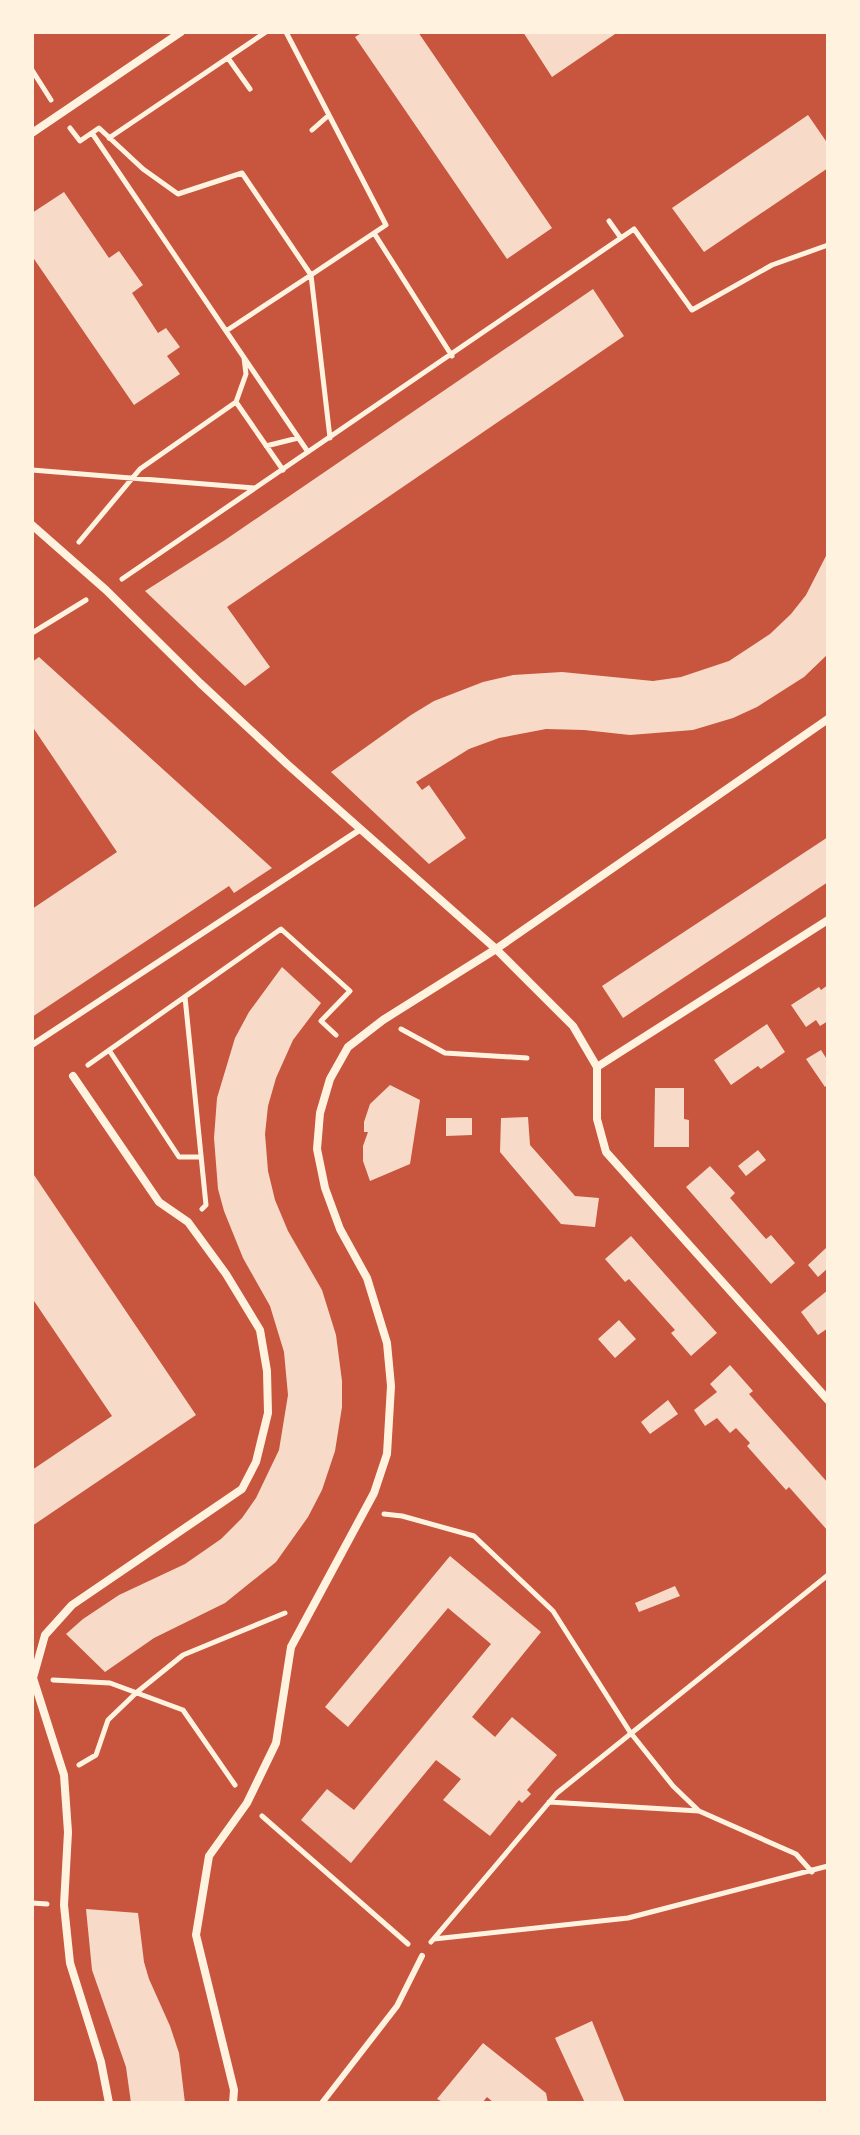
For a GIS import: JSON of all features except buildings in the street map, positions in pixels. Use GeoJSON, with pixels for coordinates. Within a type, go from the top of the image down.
{"type":"FeatureCollection","features":[{"type":"Feature","properties":{"kind":"street"},"geometry":{"type":"LineString","coordinates":[[32,133],[181,32]]}},
{"type":"Feature","properties":{"kind":"street"},"geometry":{"type":"LineString","coordinates":[[32,525],[106,590],[200,683],[496,949],[573,1026],[597,1067],[597,1119],[606,1152],[828,1400]]}},
{"type":"Feature","properties":{"kind":"street"},"geometry":{"type":"LineString","coordinates":[[233,2103],[234,2090],[196,1935],[209,1856],[247,1803],[276,1743],[291,1647],[374,1493],[387,1454],[391,1386],[387,1343],[367,1278],[340,1229],[325,1188],[317,1149],[320,1113],[330,1079],[348,1047],[383,1020],[496,949],[828,719]]}},
{"type":"Feature","properties":{"kind":"street"},"geometry":{"type":"LineString","coordinates":[[597,1067],[828,920]]}},
{"type":"Feature","properties":{"kind":"street"},"geometry":{"type":"LineString","coordinates":[[73,1076],[159,1202],[188,1222],[226,1274],[260,1330],[267,1371],[268,1413],[256,1462],[242,1489],[72,1605],[45,1635],[33,1678],[64,1775],[68,1832],[64,1905],[70,1963],[101,2062],[109,2103]]}},
{"type":"Feature","properties":{"kind":"lane"},"geometry":{"type":"LineString","coordinates":[[32,1045],[361,829]]}},
{"type":"Feature","properties":{"kind":"lane"},"geometry":{"type":"LineString","coordinates":[[322,2103],[397,2006],[422,1956]]}},
{"type":"Feature","properties":{"kind":"path"},"geometry":{"type":"LineString","coordinates":[[109,138],[266,32]]}},
{"type":"Feature","properties":{"kind":"path"},"geometry":{"type":"LineString","coordinates":[[226,331],[386,225],[286,32]]}},
{"type":"Feature","properties":{"kind":"path"},"geometry":{"type":"LineString","coordinates":[[228,58],[250,89]]}},
{"type":"Feature","properties":{"kind":"path"},"geometry":{"type":"LineString","coordinates":[[32,70],[80,141],[99,128],[143,169],[178,194],[242,173],[311,275],[330,438]]}},
{"type":"Feature","properties":{"kind":"path"},"geometry":{"type":"LineString","coordinates":[[312,130],[329,115]]}},
{"type":"Feature","properties":{"kind":"path"},"geometry":{"type":"LineString","coordinates":[[92,133],[308,453]]}},
{"type":"Feature","properties":{"kind":"path"},"geometry":{"type":"LineString","coordinates":[[609,221],[621,238]]}},
{"type":"Feature","properties":{"kind":"path"},"geometry":{"type":"LineString","coordinates":[[32,633],[73,606],[106,590],[634,229],[692,310],[772,265],[828,245]]}},
{"type":"Feature","properties":{"kind":"path"},"geometry":{"type":"LineString","coordinates":[[374,233],[452,356]]}},
{"type":"Feature","properties":{"kind":"path"},"geometry":{"type":"LineString","coordinates":[[68,556],[140,469],[236,402],[246,374],[244,357]]}},
{"type":"Feature","properties":{"kind":"path"},"geometry":{"type":"LineString","coordinates":[[236,402],[283,470]]}},
{"type":"Feature","properties":{"kind":"path"},"geometry":{"type":"LineString","coordinates":[[266,446],[298,438]]}},
{"type":"Feature","properties":{"kind":"path"},"geometry":{"type":"LineString","coordinates":[[32,470],[255,489]]}},
{"type":"Feature","properties":{"kind":"path"},"geometry":{"type":"LineString","coordinates":[[73,1076],[281,929],[350,991],[321,1021],[348,1047]]}},
{"type":"Feature","properties":{"kind":"path"},"geometry":{"type":"LineString","coordinates":[[185,996],[206,1205],[188,1222]]}},
{"type":"Feature","properties":{"kind":"path"},"geometry":{"type":"LineString","coordinates":[[383,1020],[445,1053],[527,1058]]}},
{"type":"Feature","properties":{"kind":"path"},"geometry":{"type":"LineString","coordinates":[[109,1050],[179,1157],[201,1157]]}},
{"type":"Feature","properties":{"kind":"path"},"geometry":{"type":"LineString","coordinates":[[363,1512],[402,1516],[474,1536],[553,1611],[630,1732],[673,1786],[699,1811],[796,1854],[812,1872]]}},
{"type":"Feature","properties":{"kind":"path"},"geometry":{"type":"LineString","coordinates":[[33,1678],[110,1683],[183,1710],[247,1803],[422,1956],[548,1802],[630,1732],[828,1575]]}},
{"type":"Feature","properties":{"kind":"path"},"geometry":{"type":"LineString","coordinates":[[64,1775],[96,1755],[108,1720],[183,1655],[316,1601]]}},
{"type":"Feature","properties":{"kind":"path"},"geometry":{"type":"LineString","coordinates":[[548,1802],[699,1811]]}},
{"type":"Feature","properties":{"kind":"path"},"geometry":{"type":"LineString","coordinates":[[433,1939],[628,1918],[828,1866]]}}]}
